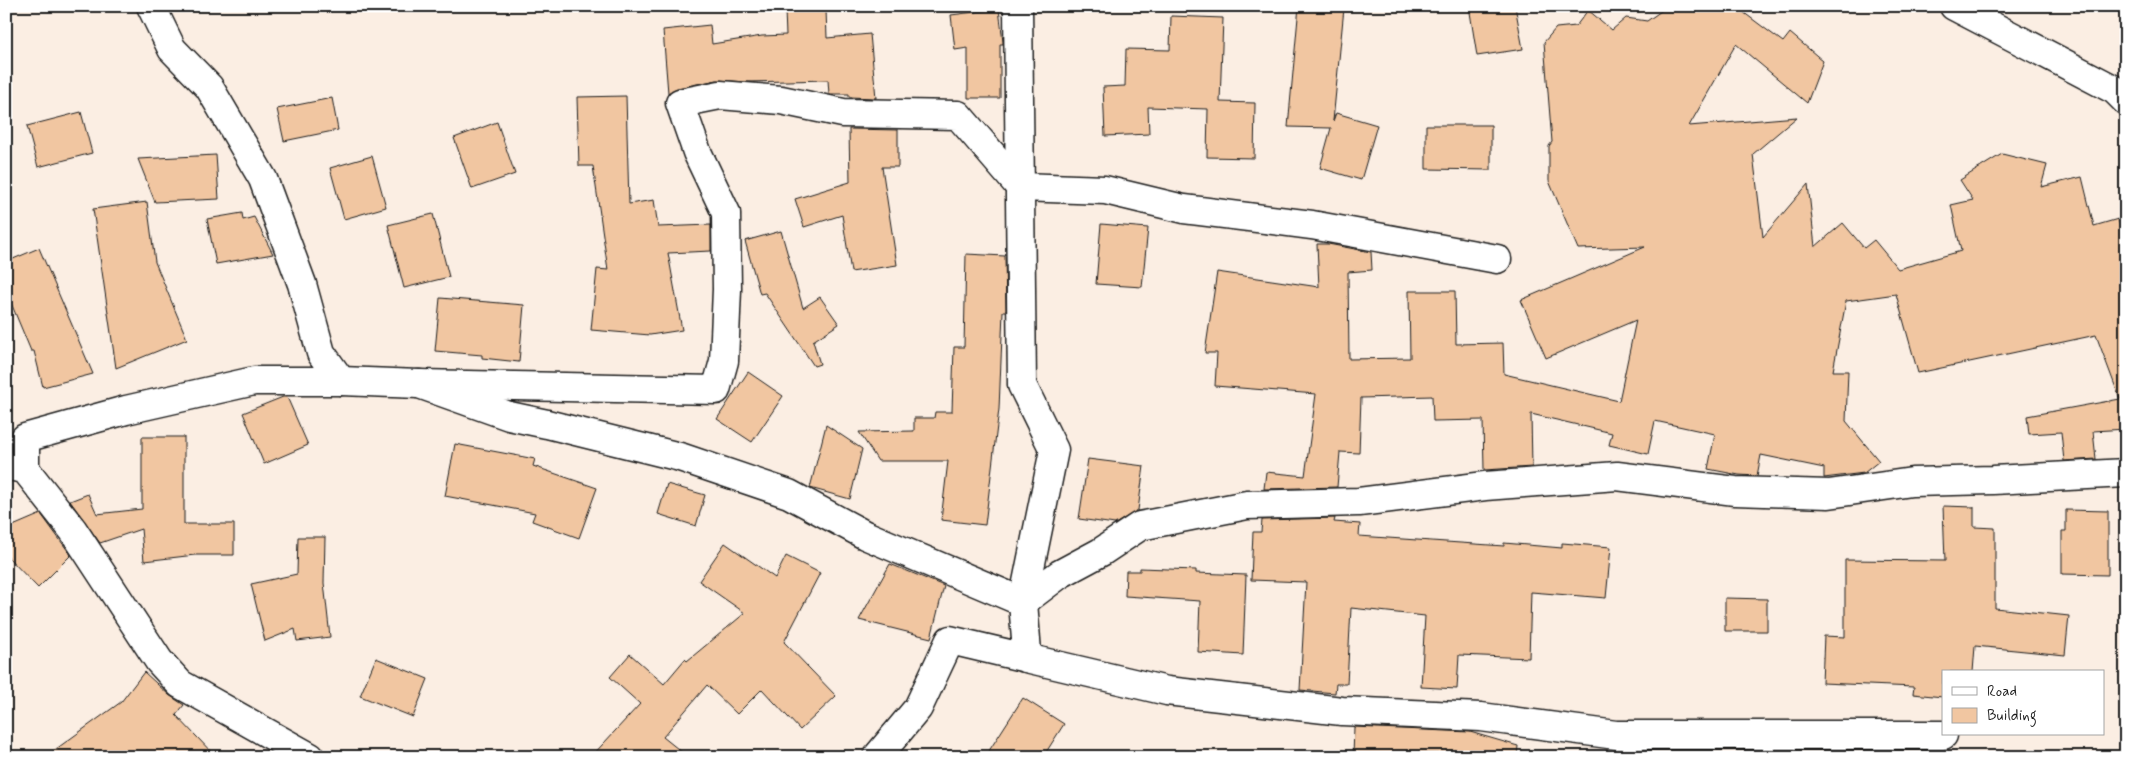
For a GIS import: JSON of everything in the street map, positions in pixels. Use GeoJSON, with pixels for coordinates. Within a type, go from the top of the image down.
{"type":"FeatureCollection","features":[{"type":"Feature","properties":{"kind":"street"},"geometry":{"type":"LineString","coordinates":[[151,6],[172,49],[208,87],[263,179],[302,284],[321,353],[341,381]]}},
{"type":"Feature","properties":{"kind":"street"},"geometry":{"type":"LineString","coordinates":[[1018,6],[1022,385],[1054,450],[1023,602],[1026,658]]}},
{"type":"Feature","properties":{"kind":"street"},"geometry":{"type":"LineString","coordinates":[[1954,6],[2115,90],[2126,101]]}},
{"type":"Feature","properties":{"kind":"street"},"geometry":{"type":"LineString","coordinates":[[310,757],[180,684],[158,661],[73,530],[15,467],[25,438],[108,415],[254,381],[341,381],[716,390],[724,361],[727,289],[726,213],[696,152],[680,103],[720,96],[781,100],[844,113],[958,115],[1020,187],[1105,190],[1184,209],[1312,225],[1497,259]]}},
{"type":"Feature","properties":{"kind":"street"},"geometry":{"type":"LineString","coordinates":[[419,384],[509,416],[680,457],[789,494],[865,535],[1023,602]]}},
{"type":"Feature","properties":{"kind":"street"},"geometry":{"type":"LineString","coordinates":[[1023,602],[1060,574],[1101,552],[1140,526],[1247,505],[1360,502],[1485,486],[1616,476],[1735,490],[1829,494],[1912,482],[2126,473]]}},
{"type":"Feature","properties":{"kind":"street"},"geometry":{"type":"LineString","coordinates":[[877,757],[918,708],[950,640],[1167,691],[1342,711],[1482,717],[1616,735],[1942,735]]}},
{"type":"Feature","properties":{"kind":"building"},"geometry":{"type":"Polygon","coordinates":[[[1299,6],[1344,8],[1333,121],[1336,113],[1377,125],[1361,180],[1320,168],[1331,128],[1288,127],[1299,6]]]}},
{"type":"Feature","properties":{"kind":"building"},"geometry":{"type":"Polygon","coordinates":[[[1469,6],[1515,6],[1523,49],[1477,56],[1469,6]]]}},
{"type":"Feature","properties":{"kind":"building"},"geometry":{"type":"Polygon","coordinates":[[[1668,6],[1735,6],[1783,42],[1790,33],[1823,61],[1807,103],[1736,44],[1689,126],[1797,117],[1753,154],[1763,237],[1808,184],[1815,247],[1843,223],[1864,248],[1874,240],[1898,269],[1961,251],[1951,205],[1973,200],[1960,180],[2002,154],[2047,165],[2041,187],[2082,177],[2094,226],[2118,219],[2126,248],[2126,429],[2093,431],[2096,459],[2064,461],[2061,432],[2029,434],[2027,416],[2120,399],[2096,335],[1918,373],[1896,294],[1846,301],[1833,371],[1848,371],[1846,421],[1879,461],[1864,473],[1824,478],[1824,468],[1761,455],[1757,476],[1739,475],[1708,469],[1715,434],[1655,421],[1648,454],[1609,445],[1612,433],[1531,414],[1532,467],[1484,470],[1483,420],[1433,421],[1432,396],[1361,398],[1359,453],[1340,452],[1337,487],[1264,489],[1266,472],[1305,476],[1316,394],[1215,386],[1217,353],[1205,353],[1217,272],[1319,287],[1317,244],[1328,244],[1371,252],[1372,270],[1348,272],[1349,359],[1410,358],[1409,291],[1455,291],[1456,344],[1503,343],[1504,374],[1619,401],[1636,320],[1546,358],[1521,300],[1645,247],[1578,249],[1549,181],[1549,146],[1552,142],[1544,42],[1556,28],[1576,26],[1588,10],[1612,30],[1626,18],[1647,21],[1668,6]]]}},
{"type":"Feature","properties":{"kind":"building"},"geometry":{"type":"Polygon","coordinates":[[[999,9],[1003,42],[1003,44],[1000,44],[1000,98],[968,98],[968,48],[955,50],[951,15],[999,9]]]}},
{"type":"Feature","properties":{"kind":"building"},"geometry":{"type":"Polygon","coordinates":[[[826,10],[827,38],[870,34],[876,98],[849,97],[849,94],[829,94],[828,80],[747,82],[717,80],[677,88],[668,93],[663,30],[710,25],[712,44],[762,36],[786,35],[785,11],[826,10]]]}},
{"type":"Feature","properties":{"kind":"building"},"geometry":{"type":"Polygon","coordinates":[[[1171,16],[1223,18],[1220,102],[1255,103],[1254,158],[1207,157],[1208,109],[1148,107],[1149,134],[1105,136],[1103,87],[1125,86],[1126,49],[1170,50],[1171,16]]]}},
{"type":"Feature","properties":{"kind":"building"},"geometry":{"type":"Polygon","coordinates":[[[626,96],[629,204],[654,200],[658,227],[711,225],[711,251],[668,253],[682,330],[650,335],[591,330],[597,269],[608,270],[593,166],[579,166],[577,97],[626,96]]]}},
{"type":"Feature","properties":{"kind":"building"},"geometry":{"type":"Polygon","coordinates":[[[332,98],[338,130],[284,141],[277,109],[332,98]]]}},
{"type":"Feature","properties":{"kind":"building"},"geometry":{"type":"Polygon","coordinates":[[[81,112],[92,153],[38,167],[27,126],[81,112]]]}},
{"type":"Feature","properties":{"kind":"building"},"geometry":{"type":"Polygon","coordinates":[[[497,122],[515,174],[472,189],[454,138],[497,122]]]}},
{"type":"Feature","properties":{"kind":"building"},"geometry":{"type":"Polygon","coordinates":[[[1426,125],[1491,125],[1491,170],[1426,169],[1426,125]]]}},
{"type":"Feature","properties":{"kind":"building"},"geometry":{"type":"Polygon","coordinates":[[[849,129],[898,130],[898,167],[882,167],[897,265],[851,272],[842,215],[804,227],[795,199],[850,182],[849,129]]]}},
{"type":"Feature","properties":{"kind":"building"},"geometry":{"type":"Polygon","coordinates":[[[216,155],[219,199],[155,202],[138,159],[216,155]]]}},
{"type":"Feature","properties":{"kind":"building"},"geometry":{"type":"Polygon","coordinates":[[[372,156],[386,207],[344,219],[330,168],[372,156]]]}},
{"type":"Feature","properties":{"kind":"building"},"geometry":{"type":"Polygon","coordinates":[[[147,202],[155,262],[187,339],[116,368],[93,209],[147,202]]]}},
{"type":"Feature","properties":{"kind":"building"},"geometry":{"type":"Polygon","coordinates":[[[242,213],[243,220],[254,217],[273,254],[216,264],[207,219],[242,213]]]}},
{"type":"Feature","properties":{"kind":"building"},"geometry":{"type":"Polygon","coordinates":[[[433,214],[449,277],[404,288],[388,225],[433,214]]]}},
{"type":"Feature","properties":{"kind":"building"},"geometry":{"type":"Polygon","coordinates":[[[1101,224],[1148,228],[1142,287],[1096,284],[1101,224]]]}},
{"type":"Feature","properties":{"kind":"building"},"geometry":{"type":"Polygon","coordinates":[[[781,231],[803,308],[820,297],[839,324],[813,341],[820,364],[814,366],[765,293],[760,294],[745,241],[781,231]]]}},
{"type":"Feature","properties":{"kind":"building"},"geometry":{"type":"Polygon","coordinates":[[[39,248],[93,374],[43,387],[34,351],[31,351],[6,291],[6,262],[39,248]]]}},
{"type":"Feature","properties":{"kind":"building"},"geometry":{"type":"Polygon","coordinates":[[[966,254],[1005,256],[1006,311],[1003,311],[999,409],[985,525],[941,520],[948,461],[878,461],[859,432],[914,431],[914,418],[934,418],[935,412],[952,412],[954,347],[964,347],[966,254]]]}},
{"type":"Feature","properties":{"kind":"building"},"geometry":{"type":"Polygon","coordinates":[[[440,298],[524,305],[519,362],[482,358],[482,355],[435,351],[440,298]]]}},
{"type":"Feature","properties":{"kind":"building"},"geometry":{"type":"Polygon","coordinates":[[[748,372],[783,396],[752,442],[717,419],[748,372]]]}},
{"type":"Feature","properties":{"kind":"building"},"geometry":{"type":"Polygon","coordinates":[[[287,397],[308,445],[264,464],[243,413],[287,397]]]}},
{"type":"Feature","properties":{"kind":"building"},"geometry":{"type":"Polygon","coordinates":[[[826,425],[862,449],[850,499],[810,488],[826,425]]]}},
{"type":"Feature","properties":{"kind":"building"},"geometry":{"type":"Polygon","coordinates":[[[142,437],[184,437],[184,524],[234,524],[234,555],[195,555],[144,561],[141,529],[100,543],[70,501],[88,494],[97,514],[142,509],[142,437]]]}},
{"type":"Feature","properties":{"kind":"building"},"geometry":{"type":"Polygon","coordinates":[[[455,444],[535,459],[533,466],[597,488],[579,538],[532,521],[535,513],[445,496],[455,444]]]}},
{"type":"Feature","properties":{"kind":"building"},"geometry":{"type":"Polygon","coordinates":[[[1088,459],[1144,466],[1138,510],[1115,524],[1079,519],[1088,459]]]}},
{"type":"Feature","properties":{"kind":"building"},"geometry":{"type":"Polygon","coordinates":[[[667,484],[705,495],[696,526],[658,514],[667,484]]]}},
{"type":"Feature","properties":{"kind":"building"},"geometry":{"type":"Polygon","coordinates":[[[1943,506],[1974,507],[1974,527],[1995,528],[1995,608],[2069,616],[2065,655],[1975,646],[1973,670],[1942,670],[1942,697],[1913,694],[1914,687],[1822,683],[1824,636],[1845,637],[1845,560],[1945,561],[1943,506]]]}},
{"type":"Feature","properties":{"kind":"building"},"geometry":{"type":"Polygon","coordinates":[[[2066,510],[2108,511],[2108,575],[2062,574],[2062,531],[2066,531],[2066,510]]]}},
{"type":"Feature","properties":{"kind":"building"},"geometry":{"type":"Polygon","coordinates":[[[41,514],[71,555],[38,588],[6,555],[6,529],[41,514]]]}},
{"type":"Feature","properties":{"kind":"building"},"geometry":{"type":"Polygon","coordinates":[[[1335,518],[1334,522],[1360,524],[1359,536],[1504,546],[1504,543],[1562,548],[1562,543],[1611,547],[1606,598],[1531,592],[1529,658],[1459,655],[1457,689],[1421,687],[1425,616],[1351,608],[1347,684],[1336,684],[1335,693],[1300,690],[1306,582],[1251,580],[1253,532],[1261,532],[1262,520],[1335,518]]]}},
{"type":"Feature","properties":{"kind":"building"},"geometry":{"type":"Polygon","coordinates":[[[298,537],[325,537],[324,583],[330,637],[297,641],[295,629],[265,641],[251,584],[297,574],[298,537]]]}},
{"type":"Feature","properties":{"kind":"building"},"geometry":{"type":"Polygon","coordinates":[[[725,543],[775,578],[786,556],[820,573],[784,642],[836,696],[800,730],[762,689],[737,714],[707,685],[663,737],[688,757],[591,757],[640,704],[610,677],[630,654],[664,684],[685,659],[687,661],[745,613],[699,581],[725,543]]]}},
{"type":"Feature","properties":{"kind":"building"},"geometry":{"type":"Polygon","coordinates":[[[890,564],[944,586],[931,638],[859,620],[890,564]]]}},
{"type":"Feature","properties":{"kind":"building"},"geometry":{"type":"Polygon","coordinates":[[[1140,568],[1196,570],[1196,573],[1246,575],[1243,655],[1198,652],[1200,601],[1125,596],[1126,571],[1140,571],[1140,568]]]}},
{"type":"Feature","properties":{"kind":"building"},"geometry":{"type":"Polygon","coordinates":[[[1725,598],[1767,599],[1767,631],[1725,631],[1725,598]]]}},
{"type":"Feature","properties":{"kind":"building"},"geometry":{"type":"Polygon","coordinates":[[[376,658],[428,679],[413,717],[360,696],[376,658]]]}},
{"type":"Feature","properties":{"kind":"building"},"geometry":{"type":"Polygon","coordinates":[[[144,672],[169,695],[184,705],[176,715],[216,757],[45,757],[121,702],[144,672]]]}},
{"type":"Feature","properties":{"kind":"building"},"geometry":{"type":"Polygon","coordinates":[[[1023,698],[1064,724],[1043,757],[985,757],[1023,698]]]}},
{"type":"Feature","properties":{"kind":"building"},"geometry":{"type":"Polygon","coordinates":[[[1354,727],[1470,732],[1518,746],[1517,756],[1396,753],[1396,757],[1353,757],[1354,727]]]}}]}
